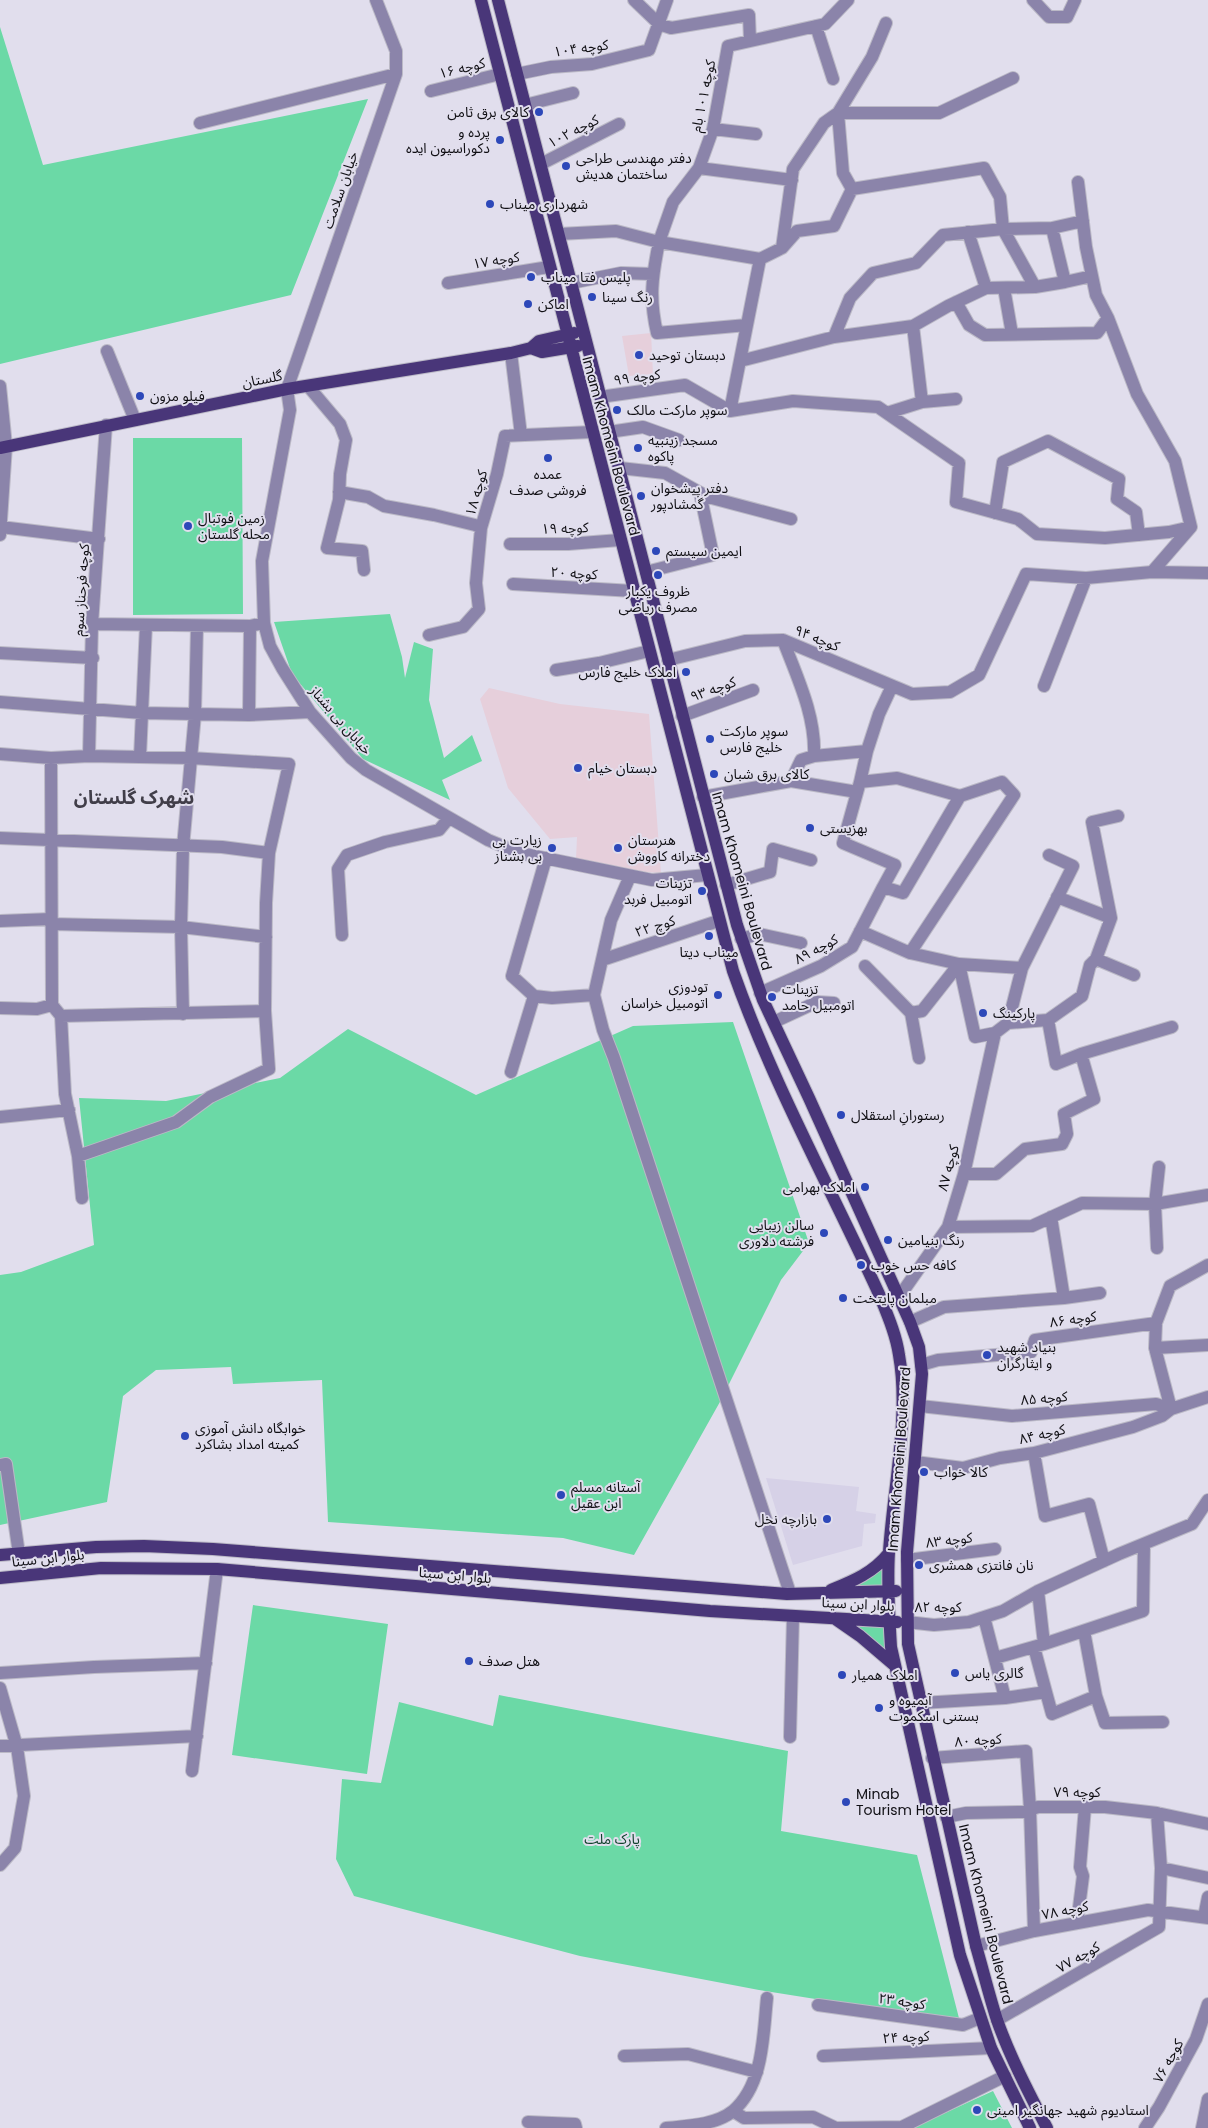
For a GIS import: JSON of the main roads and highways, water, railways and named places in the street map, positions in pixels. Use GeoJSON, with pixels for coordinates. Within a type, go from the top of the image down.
{"type":"FeatureCollection","features":[{"type":"Feature","properties":{"kind":"main road","name":"Imam Khomeini Boulevard"},"geometry":{"type":"LineString","coordinates":[[481,0],[718,921],[746,1010],[879,1294],[892,1326],[899,1354],[902,1406],[889,1553],[889,1621],[894,1665],[960,1955],[991,2048],[1030,2128]]}},
{"type":"Feature","properties":{"kind":"main road","name":"Imam Khomeini Boulevard"},"geometry":{"type":"LineString","coordinates":[[498,0],[609,432],[620,468],[702,796],[741,939],[760,993],[899,1297],[919,1346],[921,1365],[920,1406],[906,1560],[908,1644],[932,1758],[976,1946],[997,2020],[1016,2065],[1047,2128]]}},
{"type":"Feature","properties":{"kind":"main road","name":"گلستان"},"geometry":{"type":"LineString","coordinates":[[3,447],[287,389],[511,353],[531,348],[539,341],[583,331]]}},
{"type":"Feature","properties":{"kind":"main road","name":"گلستان"},"geometry":{"type":"LineString","coordinates":[[531,348],[542,352],[587,345]]}},
{"type":"Feature","properties":{"kind":"main road"},"geometry":{"type":"LineString","coordinates":[[653,666],[668,660]]}},
{"type":"Feature","properties":{"kind":"main road"},"geometry":{"type":"LineString","coordinates":[[801,1129],[819,1120]]}},
{"type":"Feature","properties":{"kind":"main road","name":"بلوار ابن سینا"},"geometry":{"type":"LineString","coordinates":[[0,1556],[96,1547],[144,1546],[213,1549],[790,1593],[906,1591]]}},
{"type":"Feature","properties":{"kind":"main road"},"geometry":{"type":"LineString","coordinates":[[826,1592],[866,1575],[880,1564],[889,1553]]}},
{"type":"Feature","properties":{"kind":"main road","name":"بلوار ابن سینا"},"geometry":{"type":"LineString","coordinates":[[0,1578],[101,1568],[217,1569],[701,1610],[907,1622]]}},
{"type":"Feature","properties":{"kind":"main road"},"geometry":{"type":"LineString","coordinates":[[834,1618],[860,1636],[894,1665]]}},
{"type":"Feature","properties":{"kind":"place","name":"کالای برق ثامن"},"geometry":{"type":"Point","coordinates":[539,112]}},
{"type":"Feature","properties":{"kind":"place","name":"پرده و دکوراسیون ایده"},"geometry":{"type":"Point","coordinates":[500,140]}},
{"type":"Feature","properties":{"kind":"place","name":"دفتر مهندسی طراحی ساختمان هدیش"},"geometry":{"type":"Point","coordinates":[566,166]}},
{"type":"Feature","properties":{"kind":"place","name":"شهرداری میناب"},"geometry":{"type":"Point","coordinates":[490,204]}},
{"type":"Feature","properties":{"kind":"place","name":"پلیس فتا میناب"},"geometry":{"type":"Point","coordinates":[531,277]}},
{"type":"Feature","properties":{"kind":"place","name":"رنگ سینا"},"geometry":{"type":"Point","coordinates":[592,297]}},
{"type":"Feature","properties":{"kind":"place","name":"اماکن"},"geometry":{"type":"Point","coordinates":[528,304]}},
{"type":"Feature","properties":{"kind":"place","name":"دبستان توحید"},"geometry":{"type":"Point","coordinates":[639,355]}},
{"type":"Feature","properties":{"kind":"place","name":"فیلو مزون"},"geometry":{"type":"Point","coordinates":[140,396]}},
{"type":"Feature","properties":{"kind":"place","name":"سوپر مارکت مالک"},"geometry":{"type":"Point","coordinates":[617,410]}},
{"type":"Feature","properties":{"kind":"place","name":"مسجد زینبیه پاکوه"},"geometry":{"type":"Point","coordinates":[638,448]}},
{"type":"Feature","properties":{"kind":"place","name":"عمده فروشی صدف"},"geometry":{"type":"Point","coordinates":[548,458]}},
{"type":"Feature","properties":{"kind":"place","name":"دفتر پیشخوان گمشادپور"},"geometry":{"type":"Point","coordinates":[641,496]}},
{"type":"Feature","properties":{"kind":"place","name":"زمین فوتبال محله گلستان"},"geometry":{"type":"Point","coordinates":[188,526]}},
{"type":"Feature","properties":{"kind":"place","name":"ایمین سیستم"},"geometry":{"type":"Point","coordinates":[656,551]}},
{"type":"Feature","properties":{"kind":"place","name":"ظروف یکبار مصرف ریاضی"},"geometry":{"type":"Point","coordinates":[658,575]}},
{"type":"Feature","properties":{"kind":"place","name":"املاک خلیج فارس"},"geometry":{"type":"Point","coordinates":[686,672]}},
{"type":"Feature","properties":{"kind":"place","name":"سوپر مارکت خلیج فارس"},"geometry":{"type":"Point","coordinates":[710,739]}},
{"type":"Feature","properties":{"kind":"place","name":"دبستان خیام"},"geometry":{"type":"Point","coordinates":[578,768]}},
{"type":"Feature","properties":{"kind":"place","name":"کالای برق شبان"},"geometry":{"type":"Point","coordinates":[714,774]}},
{"type":"Feature","properties":{"kind":"place","name":"بهزیستی"},"geometry":{"type":"Point","coordinates":[810,828]}},
{"type":"Feature","properties":{"kind":"place","name":"زیارت بی بی بشناز"},"geometry":{"type":"Point","coordinates":[552,848]}},
{"type":"Feature","properties":{"kind":"place","name":"هنرستان دخترانه کاووش"},"geometry":{"type":"Point","coordinates":[618,848]}},
{"type":"Feature","properties":{"kind":"place","name":"تزینات اتومبیل فربد"},"geometry":{"type":"Point","coordinates":[702,891]}},
{"type":"Feature","properties":{"kind":"place","name":"میناب دیتا"},"geometry":{"type":"Point","coordinates":[709,936]}},
{"type":"Feature","properties":{"kind":"place","name":"تودوزی اتومبیل خراسان"},"geometry":{"type":"Point","coordinates":[718,995]}},
{"type":"Feature","properties":{"kind":"place","name":"تزینات اتومبیل حامد"},"geometry":{"type":"Point","coordinates":[772,997]}},
{"type":"Feature","properties":{"kind":"place","name":"پارکینگ"},"geometry":{"type":"Point","coordinates":[983,1013]}},
{"type":"Feature","properties":{"kind":"place","name":"رستورانِ استقلال"},"geometry":{"type":"Point","coordinates":[841,1115]}},
{"type":"Feature","properties":{"kind":"place","name":"املاک بهرامی"},"geometry":{"type":"Point","coordinates":[865,1187]}},
{"type":"Feature","properties":{"kind":"place","name":"سالن زیبایی فرشته دلاوری"},"geometry":{"type":"Point","coordinates":[824,1233]}},
{"type":"Feature","properties":{"kind":"place","name":"رنگ بنیامین"},"geometry":{"type":"Point","coordinates":[888,1240]}},
{"type":"Feature","properties":{"kind":"place","name":"کافه حس خوب"},"geometry":{"type":"Point","coordinates":[861,1265]}},
{"type":"Feature","properties":{"kind":"place","name":"مبلمان پایتخت"},"geometry":{"type":"Point","coordinates":[843,1298]}},
{"type":"Feature","properties":{"kind":"place","name":"بنیاد شهید و ایثارگران"},"geometry":{"type":"Point","coordinates":[987,1355]}},
{"type":"Feature","properties":{"kind":"place","name":"خوابگاه دانش آموزی کمیته امداد بشاکرد"},"geometry":{"type":"Point","coordinates":[185,1436]}},
{"type":"Feature","properties":{"kind":"place","name":"کالا خواب"},"geometry":{"type":"Point","coordinates":[924,1472]}},
{"type":"Feature","properties":{"kind":"place","name":"آستانه مسلم ابن عقیل"},"geometry":{"type":"Point","coordinates":[561,1495]}},
{"type":"Feature","properties":{"kind":"place","name":"بازارچه نخل"},"geometry":{"type":"Point","coordinates":[827,1519]}},
{"type":"Feature","properties":{"kind":"place","name":"نان فانتزی همشری"},"geometry":{"type":"Point","coordinates":[919,1565]}},
{"type":"Feature","properties":{"kind":"place","name":"هتل صدف"},"geometry":{"type":"Point","coordinates":[469,1661]}},
{"type":"Feature","properties":{"kind":"place","name":"گالری یاس"},"geometry":{"type":"Point","coordinates":[955,1673]}},
{"type":"Feature","properties":{"kind":"place","name":"املاک همیار"},"geometry":{"type":"Point","coordinates":[842,1675]}},
{"type":"Feature","properties":{"kind":"place","name":"آبمیوه و بستنی اسکموت"},"geometry":{"type":"Point","coordinates":[879,1708]}},
{"type":"Feature","properties":{"kind":"place","name":"Minab Tourism Hotel"},"geometry":{"type":"Point","coordinates":[846,1802]}},
{"type":"Feature","properties":{"kind":"place","name":"استادیوم شهید جهانگیر امینی"},"geometry":{"type":"Point","coordinates":[977,2110]}},
{"type":"Feature","properties":{"kind":"district","name":"شهرک گلستان"},"geometry":{"type":"Point","coordinates":[134,797]}},
{"type":"Feature","properties":{"kind":"park label","name":"پارک ملت"},"geometry":{"type":"Point","coordinates":[612,1839]}}]}
